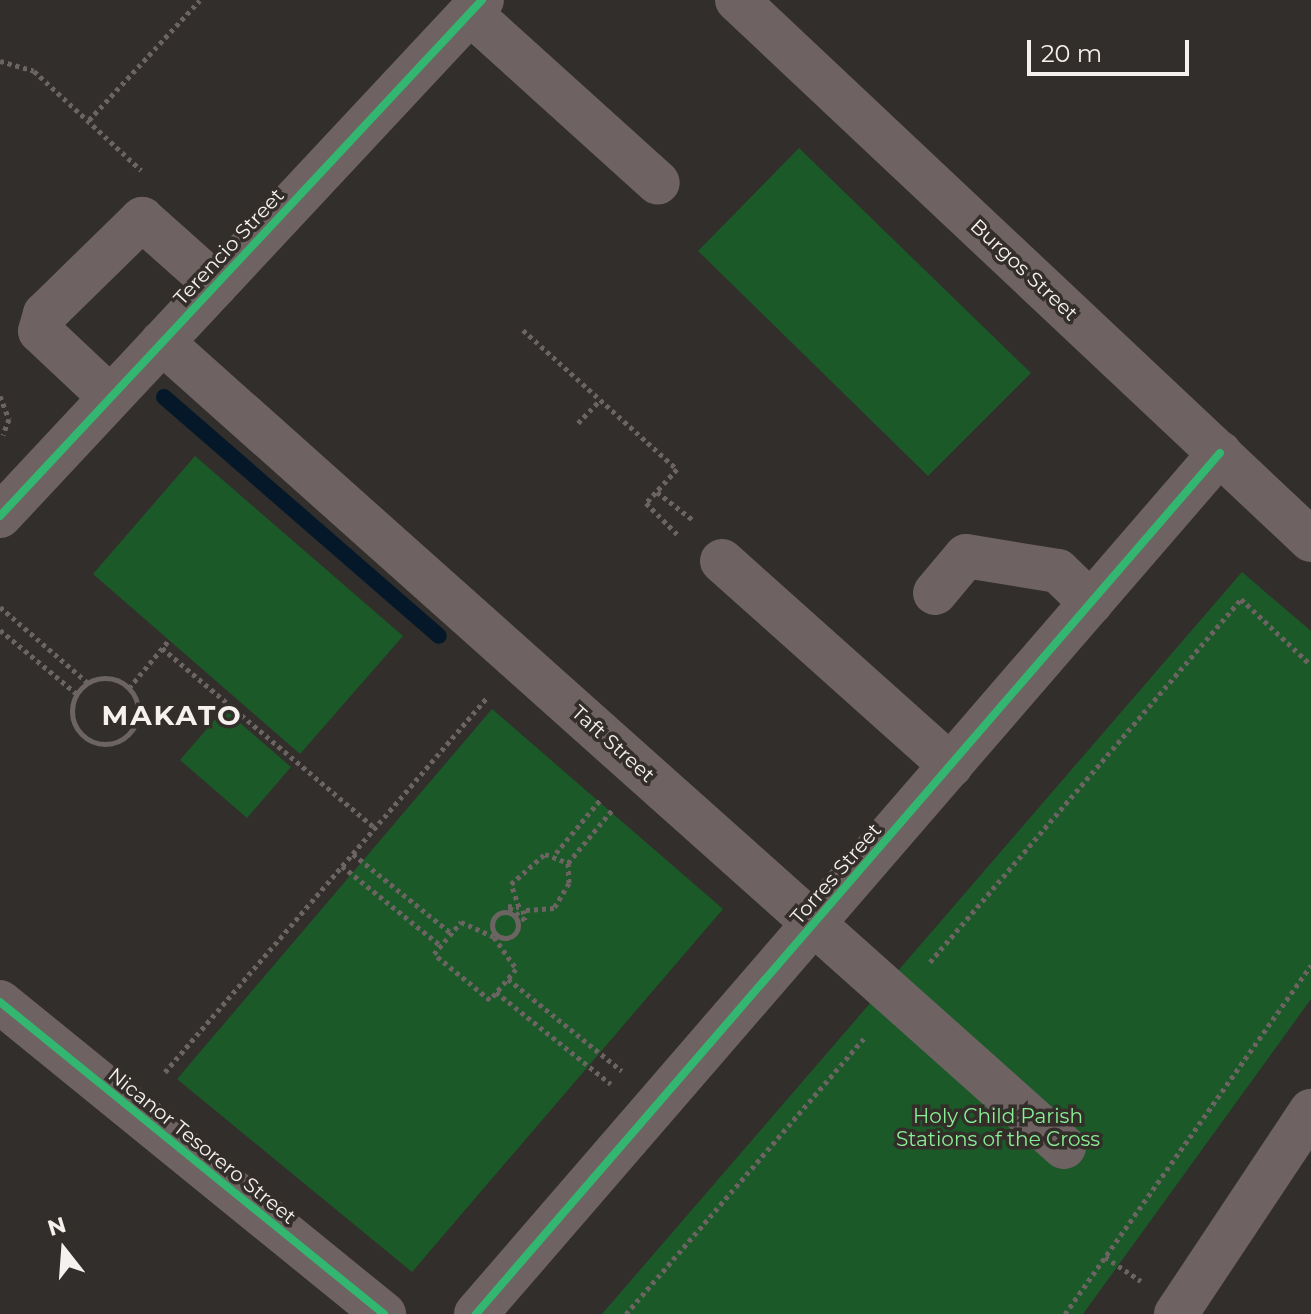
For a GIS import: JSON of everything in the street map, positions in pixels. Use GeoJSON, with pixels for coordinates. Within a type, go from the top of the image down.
{"type":"FeatureCollection","features":[{"type":"Feature","properties":{"kind":"main road","name":"Burgos Street"},"geometry":{"type":"LineString","coordinates":[[737,0],[1311,540]]}},
{"type":"Feature","properties":{"kind":"street"},"geometry":{"type":"LineString","coordinates":[[476,7],[658,183]]}},
{"type":"Feature","properties":{"kind":"street","name":"Terencio Street"},"geometry":{"type":"LineString","coordinates":[[0,516],[476,7]]}},
{"type":"Feature","properties":{"kind":"street"},"geometry":{"type":"LineString","coordinates":[[110,397],[40,331],[45,314],[142,219],[216,285]]}},
{"type":"Feature","properties":{"kind":"street","name":"Taft Street"},"geometry":{"type":"LineString","coordinates":[[162,342],[1064,1147]]}},
{"type":"Feature","properties":{"kind":"street","name":"Torres Street"},"geometry":{"type":"LineString","coordinates":[[476,1314],[1220,453]]}},
{"type":"Feature","properties":{"kind":"street"},"geometry":{"type":"LineString","coordinates":[[935,593],[966,556],[1058,571],[1091,603]]}},
{"type":"Feature","properties":{"kind":"street"},"geometry":{"type":"LineString","coordinates":[[722,561],[951,766]]}},
{"type":"Feature","properties":{"kind":"street","name":"Nicanor Tesorero Street"},"geometry":{"type":"LineString","coordinates":[[0,1002],[384,1314]]}},
{"type":"Feature","properties":{"kind":"street"},"geometry":{"type":"LineString","coordinates":[[1176,1314],[1311,1111]]}},
{"type":"Feature","properties":{"kind":"path"},"geometry":{"type":"LineString","coordinates":[[89,121],[200,0]]}},
{"type":"Feature","properties":{"kind":"path"},"geometry":{"type":"LineString","coordinates":[[0,61],[34,71]]}},
{"type":"Feature","properties":{"kind":"path"},"geometry":{"type":"LineString","coordinates":[[523,330],[677,469],[646,503]]}},
{"type":"Feature","properties":{"kind":"path"},"geometry":{"type":"LineString","coordinates":[[0,396],[9,419],[0,440]]}},
{"type":"Feature","properties":{"kind":"path"},"geometry":{"type":"LineString","coordinates":[[578,423],[600,400]]}},
{"type":"Feature","properties":{"kind":"path"},"geometry":{"type":"LineString","coordinates":[[626,1314],[1241,599],[1311,665]]}},
{"type":"Feature","properties":{"kind":"path"},"geometry":{"type":"LineString","coordinates":[[0,607],[87,682]]}},
{"type":"Feature","properties":{"kind":"path"},"geometry":{"type":"LineString","coordinates":[[0,630],[80,690]]}},
{"type":"Feature","properties":{"kind":"path"},"geometry":{"type":"LineString","coordinates":[[129,688],[170,639]]}},
{"type":"Feature","properties":{"kind":"path"},"geometry":{"type":"LineString","coordinates":[[162,648],[375,828]]}},
{"type":"Feature","properties":{"kind":"path"},"geometry":{"type":"LineString","coordinates":[[110,677],[129,688],[137,723],[113,743],[81,735],[72,715],[80,690],[87,682],[110,677]]}},
{"type":"Feature","properties":{"kind":"path"},"geometry":{"type":"LineString","coordinates":[[132,1109],[490,694]]}},
{"type":"Feature","properties":{"kind":"path"},"geometry":{"type":"LineString","coordinates":[[638,766],[568,863],[569,883],[554,908],[523,910],[525,920],[515,913],[508,906],[519,907],[510,890],[514,877],[536,857],[556,853],[638,766]]}},
{"type":"Feature","properties":{"kind":"path"},"geometry":{"type":"LineString","coordinates":[[556,853],[568,863]]}},
{"type":"Feature","properties":{"kind":"path"},"geometry":{"type":"LineString","coordinates":[[353,854],[452,934]]}},
{"type":"Feature","properties":{"kind":"path"},"geometry":{"type":"LineString","coordinates":[[342,866],[441,946]]}},
{"type":"Feature","properties":{"kind":"path"},"geometry":{"type":"LineString","coordinates":[[505,912],[515,913],[518,924],[495,938],[492,926],[505,912]]}},
{"type":"Feature","properties":{"kind":"path"},"geometry":{"type":"LineString","coordinates":[[461,922],[494,937],[516,969],[490,1000],[434,954],[452,934],[461,922]]}},
{"type":"Feature","properties":{"kind":"path"},"geometry":{"type":"LineString","coordinates":[[1065,1314],[1311,965]]}},
{"type":"Feature","properties":{"kind":"path"},"geometry":{"type":"LineString","coordinates":[[508,979],[627,1075]]}},
{"type":"Feature","properties":{"kind":"path"},"geometry":{"type":"LineString","coordinates":[[496,992],[617,1088]]}},
{"type":"Feature","properties":{"kind":"green space"},"geometry":{"type":"Polygon","coordinates":[[[799,148],[1031,373],[928,476],[698,251],[799,148]]]}},
{"type":"Feature","properties":{"kind":"green space"},"geometry":{"type":"Polygon","coordinates":[[[195,456],[403,636],[300,754],[93,574],[195,456]]]}},
{"type":"Feature","properties":{"kind":"green space","name":"Holy Child Parish Stations of the Cross"},"geometry":{"type":"Polygon","coordinates":[[[1242,572],[1311,631],[1311,999],[1083,1314],[602,1314],[1242,572]]]}},
{"type":"Feature","properties":{"kind":"green space"},"geometry":{"type":"Polygon","coordinates":[[[224,709],[291,767],[247,818],[180,760],[224,709]]]}},
{"type":"Feature","properties":{"kind":"green space"},"geometry":{"type":"Polygon","coordinates":[[[492,709],[723,909],[412,1272],[177,1079],[492,709]]]}},
{"type":"Feature","properties":{"kind":"waterway"},"geometry":{"type":"LineString","coordinates":[[164,397],[439,636]]}},
{"type":"Feature","properties":{"kind":"cycle path"},"geometry":{"type":"LineString","coordinates":[[0,516],[482,0]]}},
{"type":"Feature","properties":{"kind":"cycle path"},"geometry":{"type":"LineString","coordinates":[[476,1314],[1220,453]]}},
{"type":"Feature","properties":{"kind":"cycle path"},"geometry":{"type":"LineString","coordinates":[[0,1002],[384,1314]]}},
{"type":"Feature","properties":{"kind":"district","name":"MAKATO"},"geometry":{"type":"Point","coordinates":[172,715]}}]}
